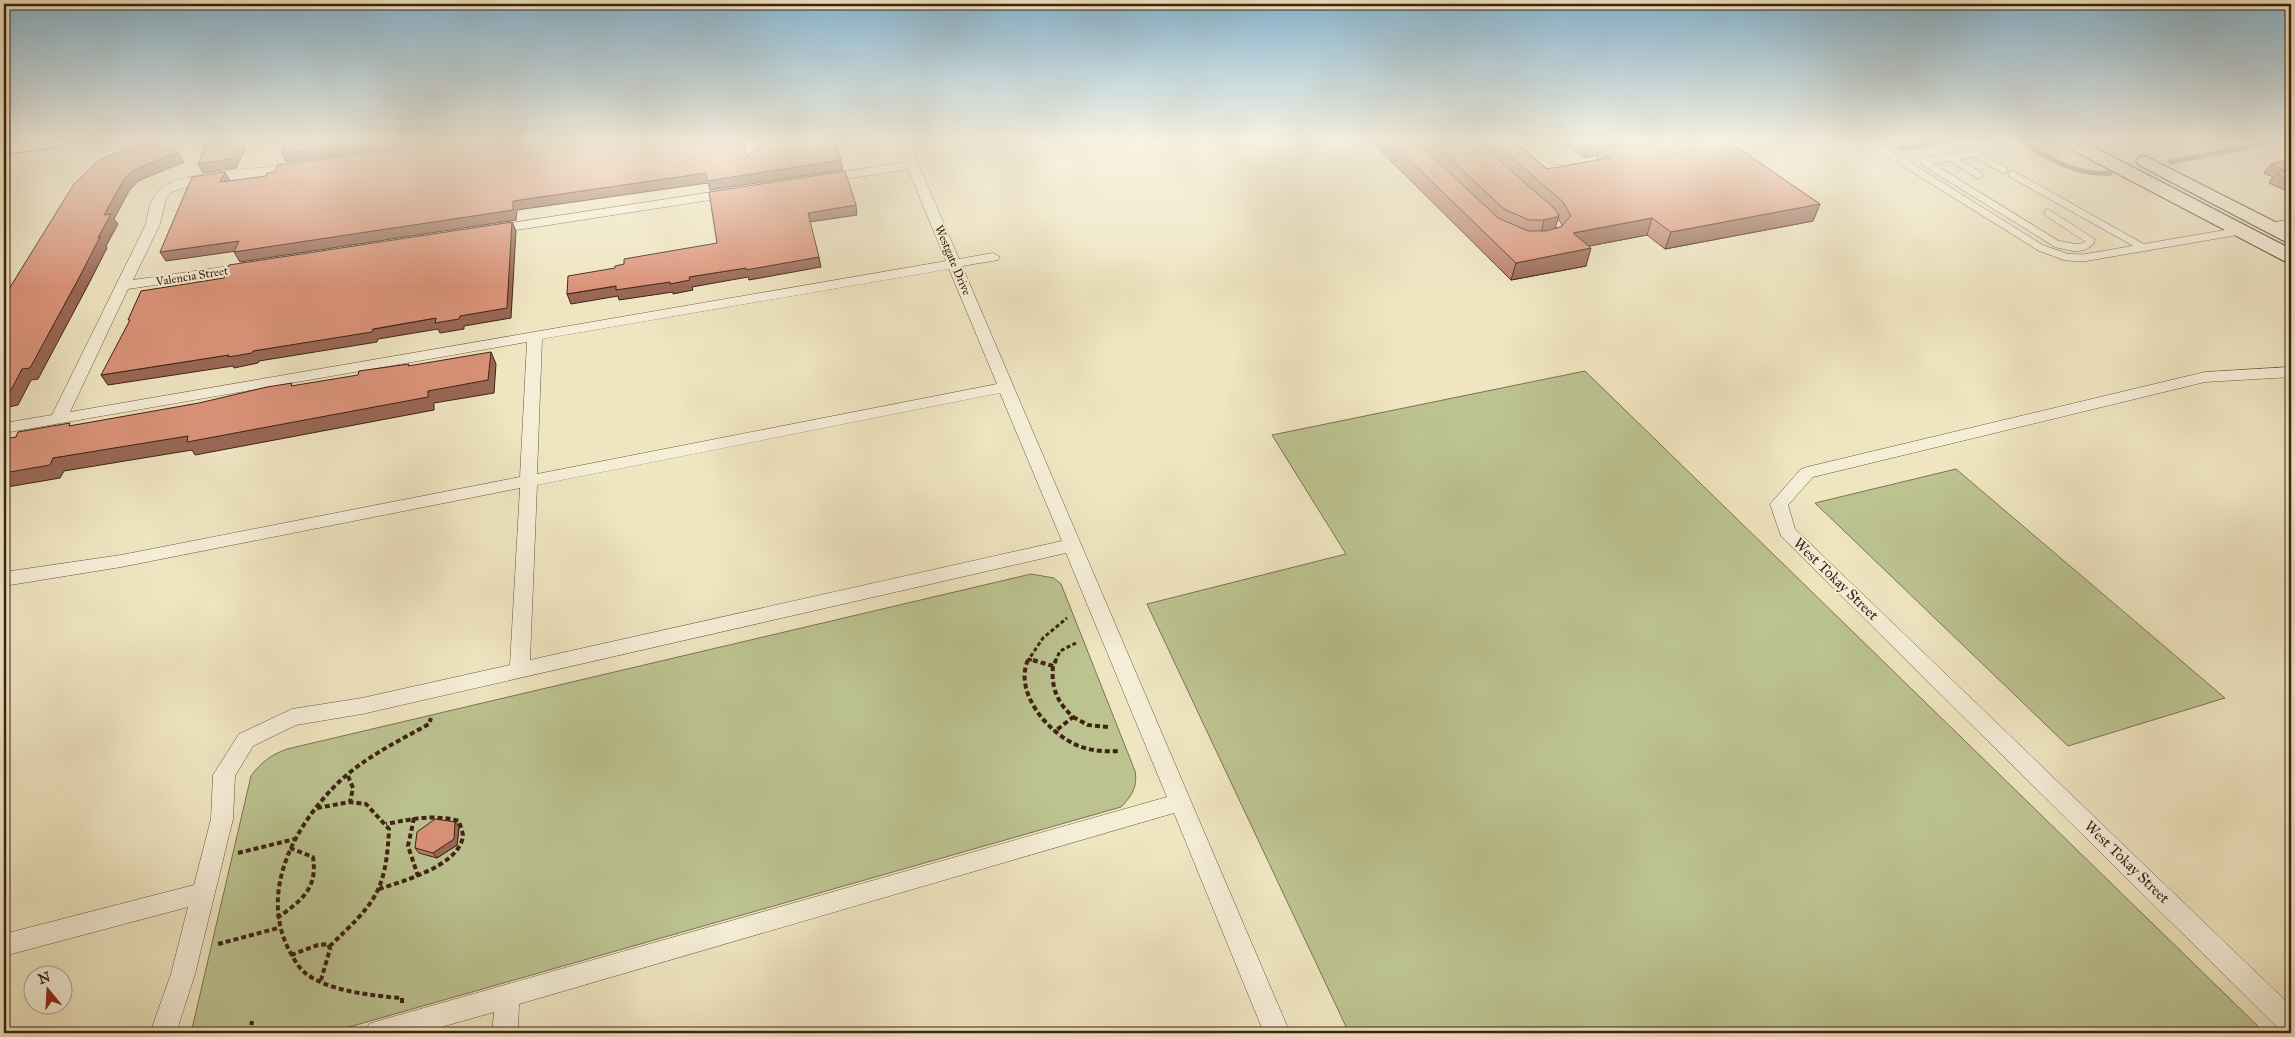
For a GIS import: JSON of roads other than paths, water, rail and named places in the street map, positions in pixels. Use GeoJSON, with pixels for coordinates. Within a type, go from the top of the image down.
{"type":"FeatureCollection","features":[{"type":"Feature","properties":{"kind":"main road"},"geometry":{"type":"LineString","coordinates":[[2163,190],[2291,257]]}},
{"type":"Feature","properties":{"kind":"main road"},"geometry":{"type":"LineString","coordinates":[[2201,190],[2291,237]]}},
{"type":"Feature","properties":{"kind":"street"},"geometry":{"type":"LineString","coordinates":[[58,419],[153,224],[155,204],[166,190]]}},
{"type":"Feature","properties":{"kind":"street"},"geometry":{"type":"LineString","coordinates":[[474,232],[747,190]]}},
{"type":"Feature","properties":{"kind":"street","name":"Westgate Drive"},"geometry":{"type":"LineString","coordinates":[[924,190],[1277,1033]]}},
{"type":"Feature","properties":{"kind":"street"},"geometry":{"type":"LineString","coordinates":[[2272,227],[2291,223]]}},
{"type":"Feature","properties":{"kind":"street"},"geometry":{"type":"LineString","coordinates":[[4,428],[993,256]]}},
{"type":"Feature","properties":{"kind":"street","name":"Valencia Street"},"geometry":{"type":"LineString","coordinates":[[122,286],[258,266]]}},
{"type":"Feature","properties":{"kind":"street"},"geometry":{"type":"LineString","coordinates":[[520,671],[535,336]]}},
{"type":"Feature","properties":{"kind":"street","name":"West Tokay Street"},"geometry":{"type":"LineString","coordinates":[[2291,372],[2205,377],[1807,473],[1779,504],[1787,532],[2291,1023]]}},
{"type":"Feature","properties":{"kind":"street"},"geometry":{"type":"LineString","coordinates":[[4,579],[121,561],[1006,387]]}},
{"type":"Feature","properties":{"kind":"street"},"geometry":{"type":"LineString","coordinates":[[163,1033],[183,974],[222,819],[224,775],[246,740],[292,717],[362,706],[1072,546]]}},
{"type":"Feature","properties":{"kind":"street"},"geometry":{"type":"LineString","coordinates":[[378,1033],[1180,802]]}},
{"type":"Feature","properties":{"kind":"street"},"geometry":{"type":"LineString","coordinates":[[4,945],[203,892]]}},
{"type":"Feature","properties":{"kind":"street"},"geometry":{"type":"LineString","coordinates":[[505,1033],[507,996]]}},
{"type":"Feature","properties":{"kind":"lane"},"geometry":{"type":"LineString","coordinates":[[1948,190],[2041,248],[2066,257],[2082,258],[2240,231]]}},
{"type":"Feature","properties":{"kind":"lane"},"geometry":{"type":"LineString","coordinates":[[1969,190],[2057,244],[2077,248],[2088,245],[2091,241],[2048,214]]}},
{"type":"Feature","properties":{"kind":"lane"},"geometry":{"type":"LineString","coordinates":[[2041,190],[2144,248]]}}]}
